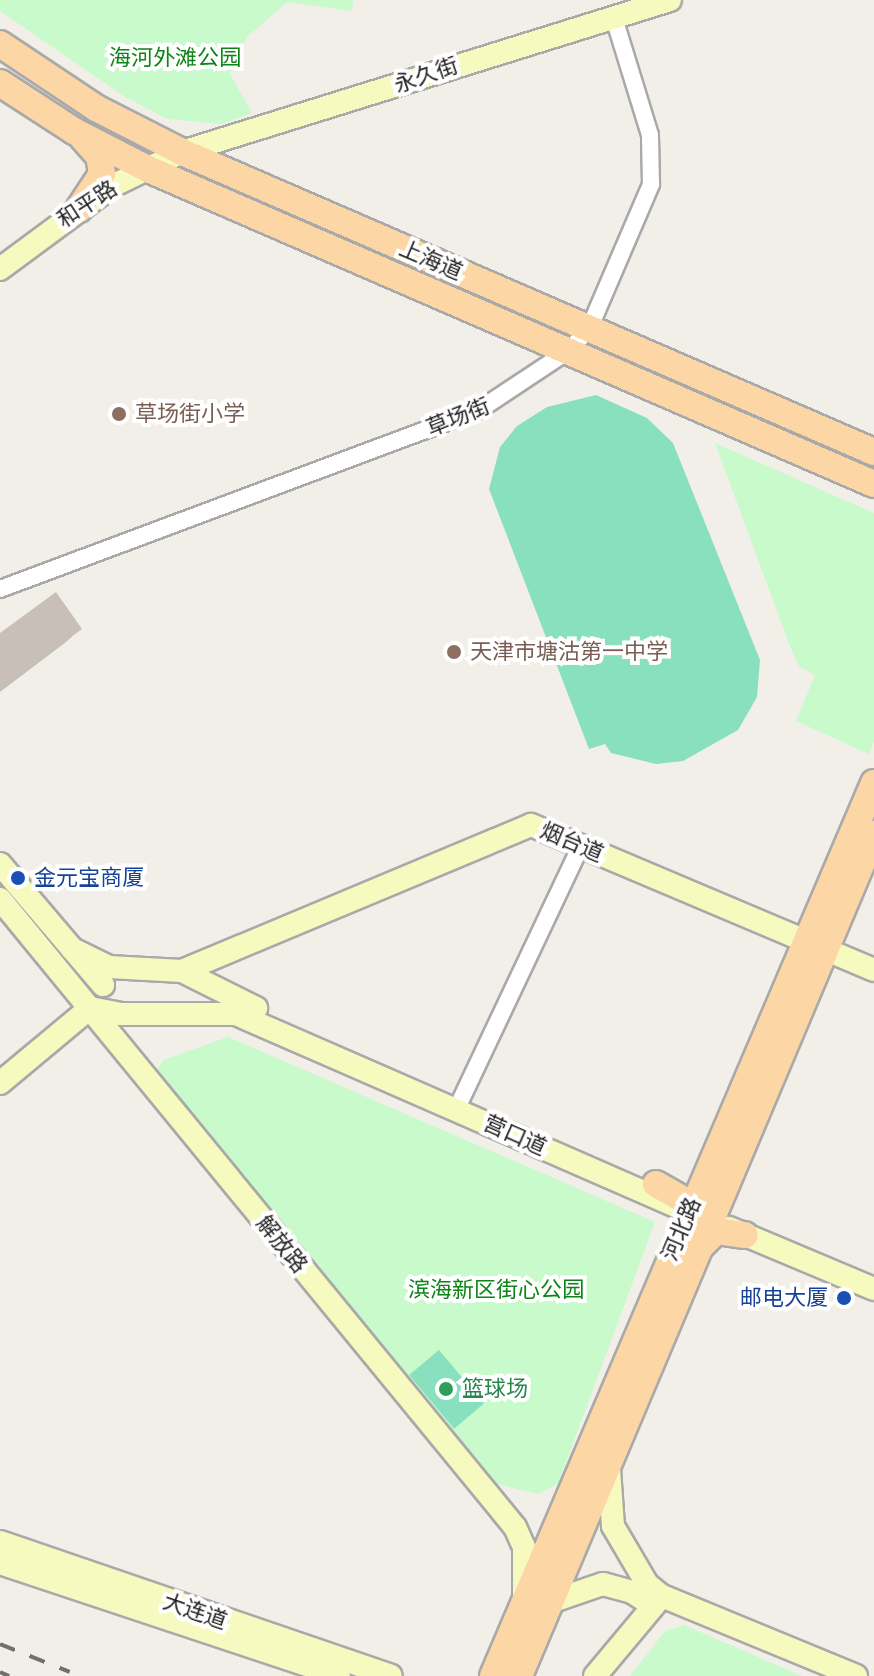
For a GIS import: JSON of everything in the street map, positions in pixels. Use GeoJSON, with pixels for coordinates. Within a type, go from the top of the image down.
{"type":"FeatureCollection","features":[{"type":"Feature","properties":{"kind":"main road","name":"上海道"},"geometry":{"type":"LineString","coordinates":[[0,44],[96,108],[182,152],[874,452]]}},
{"type":"Feature","properties":{"kind":"main road","name":"上海道"},"geometry":{"type":"LineString","coordinates":[[0,83],[74,131],[148,169],[874,484]]}},
{"type":"Feature","properties":{"kind":"main road"},"geometry":{"type":"LineString","coordinates":[[74,131],[95,149],[102,168],[99,185],[79,209]]}},
{"type":"Feature","properties":{"kind":"main road"},"geometry":{"type":"LineString","coordinates":[[817,426],[874,443]]}},
{"type":"Feature","properties":{"kind":"main road"},"geometry":{"type":"LineString","coordinates":[[805,453],[874,496]]}},
{"type":"Feature","properties":{"kind":"main road","name":"河北路"},"geometry":{"type":"LineString","coordinates":[[519,1676],[609,1454],[698,1209],[815,946],[874,783]]}},
{"type":"Feature","properties":{"kind":"main road","name":"河北路"},"geometry":{"type":"LineString","coordinates":[[815,946],[874,834]]}},
{"type":"Feature","properties":{"kind":"main road"},"geometry":{"type":"LineString","coordinates":[[654,1190],[687,1180],[721,1161]]}},
{"type":"Feature","properties":{"kind":"main road"},"geometry":{"type":"LineString","coordinates":[[654,1190],[698,1209]]}},
{"type":"Feature","properties":{"kind":"main road"},"geometry":{"type":"LineString","coordinates":[[680,1258],[712,1233],[748,1230]]}},
{"type":"Feature","properties":{"kind":"main road","name":"河北路"},"geometry":{"type":"LineString","coordinates":[[493,1676],[680,1258]]}},
{"type":"Feature","properties":{"kind":"street","name":"永久街"},"geometry":{"type":"LineString","coordinates":[[182,152],[670,0]]}},
{"type":"Feature","properties":{"kind":"street","name":"草场街"},"geometry":{"type":"LineString","coordinates":[[0,589],[479,410],[568,351],[589,329],[651,184],[650,135],[614,18]]}},
{"type":"Feature","properties":{"kind":"street","name":"和平路"},"geometry":{"type":"LineString","coordinates":[[0,269],[79,209],[182,152]]}},
{"type":"Feature","properties":{"kind":"street","name":"烟台道"},"geometry":{"type":"LineString","coordinates":[[182,971],[531,825],[874,970]]}},
{"type":"Feature","properties":{"kind":"street"},"geometry":{"type":"LineString","coordinates":[[458,1104],[581,846]]}},
{"type":"Feature","properties":{"kind":"street"},"geometry":{"type":"LineString","coordinates":[[0,864],[103,985]]}},
{"type":"Feature","properties":{"kind":"street","name":"解放路"},"geometry":{"type":"LineString","coordinates":[[0,899],[515,1527],[525,1555],[523,1604]]}},
{"type":"Feature","properties":{"kind":"street"},"geometry":{"type":"LineString","coordinates":[[72,949],[109,967],[182,971],[173,1000],[150,1014]]}},
{"type":"Feature","properties":{"kind":"street"},"geometry":{"type":"LineString","coordinates":[[0,1083],[90,1008],[103,985],[123,973],[149,970]]}},
{"type":"Feature","properties":{"kind":"street","name":"营口道"},"geometry":{"type":"LineString","coordinates":[[182,971],[224,995],[458,1104],[654,1190]]}},
{"type":"Feature","properties":{"kind":"street","name":"营口道"},"geometry":{"type":"LineString","coordinates":[[90,1008],[150,1014],[236,1014],[458,1104]]}},
{"type":"Feature","properties":{"kind":"street"},"geometry":{"type":"LineString","coordinates":[[654,1190],[676,1218],[680,1258]]}},
{"type":"Feature","properties":{"kind":"street"},"geometry":{"type":"LineString","coordinates":[[698,1209],[874,1289]]}},
{"type":"Feature","properties":{"kind":"street"},"geometry":{"type":"LineString","coordinates":[[748,1230],[874,1275]]}},
{"type":"Feature","properties":{"kind":"street"},"geometry":{"type":"LineString","coordinates":[[609,1454],[613,1526],[632,1566],[657,1601]]}},
{"type":"Feature","properties":{"kind":"street","name":"大连道"},"geometry":{"type":"LineString","coordinates":[[0,1542],[391,1676]]}},
{"type":"Feature","properties":{"kind":"street","name":"大连道"},"geometry":{"type":"LineString","coordinates":[[0,1563],[339,1676]]}},
{"type":"Feature","properties":{"kind":"street"},"geometry":{"type":"LineString","coordinates":[[550,1602],[603,1584],[657,1601],[856,1676]]}},
{"type":"Feature","properties":{"kind":"street"},"geometry":{"type":"LineString","coordinates":[[595,1676],[657,1601]]}},
{"type":"Feature","properties":{"kind":"green space","name":"海河外滩公园"},"geometry":{"type":"Polygon","coordinates":[[[0,0],[353,0],[352,11],[287,2],[247,37],[230,74],[252,113],[221,124],[168,119],[125,97],[0,11],[0,0]]]}},
{"type":"Feature","properties":{"kind":"green space"},"geometry":{"type":"Polygon","coordinates":[[[596,395],[647,418],[673,443],[760,660],[757,697],[738,730],[683,761],[656,764],[611,753],[605,744],[589,749],[489,489],[500,447],[517,426],[547,407],[596,395]]]}},
{"type":"Feature","properties":{"kind":"green space"},"geometry":{"type":"Polygon","coordinates":[[[715,443],[874,513],[874,742],[869,754],[796,721],[815,675],[799,666],[791,649],[715,443]]]}},
{"type":"Feature","properties":{"kind":"green space","name":"滨海新区街心公园"},"geometry":{"type":"Polygon","coordinates":[[[228,1037],[655,1222],[558,1484],[538,1494],[493,1483],[156,1070],[164,1060],[228,1037]]]}},
{"type":"Feature","properties":{"kind":"green space","name":"篮球场"},"geometry":{"type":"Polygon","coordinates":[[[439,1350],[484,1404],[454,1429],[409,1375],[439,1350]]]}},
{"type":"Feature","properties":{"kind":"green space"},"geometry":{"type":"Polygon","coordinates":[[[684,1625],[802,1676],[630,1676],[665,1631],[684,1625]]]}},
{"type":"Feature","properties":{"kind":"building"},"geometry":{"type":"Polygon","coordinates":[[[56,592],[82,629],[0,689],[0,633],[56,592]]]}},
{"type":"Feature","properties":{"kind":"railway"},"geometry":{"type":"LineString","coordinates":[[0,1644],[70,1672]]}},
{"type":"Feature","properties":{"kind":"railway"},"geometry":{"type":"LineString","coordinates":[[0,1672],[9,1676]]}},
{"type":"Feature","properties":{"kind":"place","name":"草场街小学"},"geometry":{"type":"Point","coordinates":[119,414]}},
{"type":"Feature","properties":{"kind":"place","name":"天津市塘沽第一中学"},"geometry":{"type":"Point","coordinates":[454,652]}},
{"type":"Feature","properties":{"kind":"place","name":"金元宝商厦"},"geometry":{"type":"Point","coordinates":[18,878]}},
{"type":"Feature","properties":{"kind":"place","name":"邮电大厦"},"geometry":{"type":"Point","coordinates":[844,1298]}},
{"type":"Feature","properties":{"kind":"place","name":"篮球场"},"geometry":{"type":"Point","coordinates":[446,1389]}}]}
